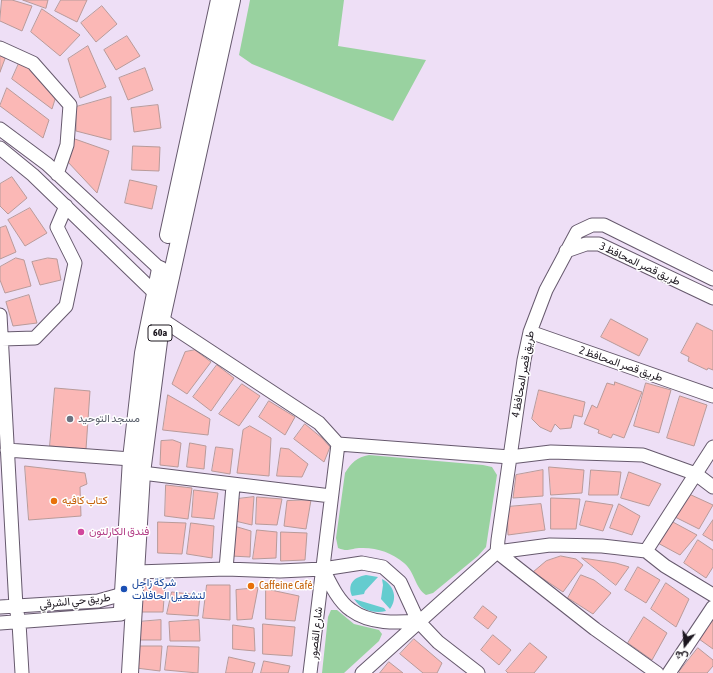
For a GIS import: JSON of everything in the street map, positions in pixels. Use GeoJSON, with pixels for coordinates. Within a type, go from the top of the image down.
{"type":"FeatureCollection","features":[{"type":"Feature","properties":{"kind":"main road","name":"60a"},"geometry":{"type":"LineString","coordinates":[[119,673],[122,614],[137,572],[142,473],[160,295],[220,1]]}},
{"type":"Feature","properties":{"kind":"main road","name":"60a"},"geometry":{"type":"LineString","coordinates":[[130,673],[128,599],[132,459],[143,353],[157,316]]}},
{"type":"Feature","properties":{"kind":"street"},"geometry":{"type":"LineString","coordinates":[[0,48],[33,63],[70,105],[67,145],[57,174]]}},
{"type":"Feature","properties":{"kind":"street"},"geometry":{"type":"LineString","coordinates":[[0,128],[57,174],[165,271]]}},
{"type":"Feature","properties":{"kind":"street"},"geometry":{"type":"LineString","coordinates":[[0,148],[33,175],[160,295]]}},
{"type":"Feature","properties":{"kind":"street"},"geometry":{"type":"LineString","coordinates":[[2,339],[35,338],[66,306],[75,263],[57,227],[66,206]]}},
{"type":"Feature","properties":{"kind":"street","name":"طريق قصر المحافظ 4"},"geometry":{"type":"LineString","coordinates":[[497,552],[524,360],[530,332],[546,290],[577,232],[592,225],[604,225],[713,279]]}},
{"type":"Feature","properties":{"kind":"street","name":"طريق قصر المحافظ 3"},"geometry":{"type":"LineString","coordinates":[[566,251],[586,244],[599,244],[713,298]]}},
{"type":"Feature","properties":{"kind":"street"},"geometry":{"type":"LineString","coordinates":[[0,315],[2,339],[2,395],[7,450],[6,522],[19,623],[22,673]]}},
{"type":"Feature","properties":{"kind":"street"},"geometry":{"type":"LineString","coordinates":[[157,316],[320,423],[338,444],[510,457],[551,452],[643,455],[696,474],[713,487]]}},
{"type":"Feature","properties":{"kind":"street","name":"طريق قصر المحافظ 2"},"geometry":{"type":"LineString","coordinates":[[530,332],[713,396]]}},
{"type":"Feature","properties":{"kind":"street","name":"شارع القصور"},"geometry":{"type":"LineString","coordinates":[[310,673],[338,444]]}},
{"type":"Feature","properties":{"kind":"street"},"geometry":{"type":"LineString","coordinates":[[646,551],[713,447]]}},
{"type":"Feature","properties":{"kind":"street"},"geometry":{"type":"LineString","coordinates":[[7,450],[132,459]]}},
{"type":"Feature","properties":{"kind":"street"},"geometry":{"type":"LineString","coordinates":[[142,473],[233,486],[331,496]]}},
{"type":"Feature","properties":{"kind":"street"},"geometry":{"type":"LineString","coordinates":[[226,569],[233,486]]}},
{"type":"Feature","properties":{"kind":"street"},"geometry":{"type":"LineString","coordinates":[[362,673],[418,621],[497,552],[550,545],[602,546],[646,551],[665,566],[713,595]]}},
{"type":"Feature","properties":{"kind":"street"},"geometry":{"type":"LineString","coordinates":[[497,552],[595,629],[657,673]]}},
{"type":"Feature","properties":{"kind":"street"},"geometry":{"type":"LineString","coordinates":[[137,572],[226,569],[280,571],[323,569],[362,563],[383,566],[400,582],[418,621],[438,642],[478,673]]}},
{"type":"Feature","properties":{"kind":"street"},"geometry":{"type":"LineString","coordinates":[[323,569],[336,592],[351,610],[369,618],[391,624],[418,621]]}},
{"type":"Feature","properties":{"kind":"street","name":"طريق حي الشرقي"},"geometry":{"type":"LineString","coordinates":[[0,607],[128,599]]}},
{"type":"Feature","properties":{"kind":"street"},"geometry":{"type":"LineString","coordinates":[[669,673],[713,607]]}},
{"type":"Feature","properties":{"kind":"street"},"geometry":{"type":"LineString","coordinates":[[0,623],[19,623],[122,614]]}},
{"type":"Feature","properties":{"kind":"shaded area"},"geometry":{"type":"Polygon","coordinates":[[[250,0],[344,0],[338,46],[426,60],[393,121],[252,64],[239,55],[250,0]]]}},
{"type":"Feature","properties":{"kind":"shaded area"},"geometry":{"type":"Polygon","coordinates":[[[369,455],[483,465],[492,467],[497,475],[486,547],[478,556],[433,593],[426,595],[422,592],[408,567],[389,553],[371,548],[346,550],[338,548],[336,538],[345,473],[355,461],[361,457],[369,455]]]}},
{"type":"Feature","properties":{"kind":"shaded area"},"geometry":{"type":"Polygon","coordinates":[[[366,575],[378,577],[364,594],[352,596],[350,588],[355,579],[366,575]]]}},
{"type":"Feature","properties":{"kind":"shaded area"},"geometry":{"type":"Polygon","coordinates":[[[382,579],[392,588],[394,592],[394,601],[390,609],[381,599],[383,585],[382,579]]]}},
{"type":"Feature","properties":{"kind":"shaded area"},"geometry":{"type":"Polygon","coordinates":[[[354,599],[384,608],[386,611],[377,612],[368,610],[360,606],[354,599]]]}},
{"type":"Feature","properties":{"kind":"shaded area"},"geometry":{"type":"Polygon","coordinates":[[[331,610],[337,610],[354,624],[379,630],[382,634],[379,641],[344,673],[322,673],[328,617],[331,610]]]}},
{"type":"Feature","properties":{"kind":"building"},"geometry":{"type":"Polygon","coordinates":[[[2,0],[12,0],[32,6],[22,31],[0,21],[2,0]]]}},
{"type":"Feature","properties":{"kind":"building"},"geometry":{"type":"Polygon","coordinates":[[[23,0],[48,0],[46,8],[23,0]]]}},
{"type":"Feature","properties":{"kind":"building"},"geometry":{"type":"Polygon","coordinates":[[[61,0],[87,0],[77,22],[55,11],[61,0]]]}},
{"type":"Feature","properties":{"kind":"building"},"geometry":{"type":"Polygon","coordinates":[[[102,6],[117,24],[96,42],[81,23],[102,6]]]}},
{"type":"Feature","properties":{"kind":"building"},"geometry":{"type":"Polygon","coordinates":[[[42,9],[80,35],[60,56],[31,32],[42,9]]]}},
{"type":"Feature","properties":{"kind":"building"},"geometry":{"type":"Polygon","coordinates":[[[127,36],[140,56],[116,70],[104,50],[127,36]]]}},
{"type":"Feature","properties":{"kind":"building"},"geometry":{"type":"Polygon","coordinates":[[[88,46],[106,87],[80,98],[68,59],[88,46]]]}},
{"type":"Feature","properties":{"kind":"building"},"geometry":{"type":"Polygon","coordinates":[[[0,53],[6,56],[0,72],[0,53]]]}},
{"type":"Feature","properties":{"kind":"building"},"geometry":{"type":"Polygon","coordinates":[[[20,61],[57,93],[52,109],[12,79],[20,61]]]}},
{"type":"Feature","properties":{"kind":"building"},"geometry":{"type":"Polygon","coordinates":[[[145,68],[153,90],[128,100],[119,78],[145,68]]]}},
{"type":"Feature","properties":{"kind":"building"},"geometry":{"type":"Polygon","coordinates":[[[7,88],[49,120],[43,138],[0,106],[7,88]]]}},
{"type":"Feature","properties":{"kind":"building"},"geometry":{"type":"Polygon","coordinates":[[[111,97],[111,140],[76,131],[76,107],[111,97]]]}},
{"type":"Feature","properties":{"kind":"building"},"geometry":{"type":"Polygon","coordinates":[[[158,105],[161,128],[134,132],[131,108],[158,105]]]}},
{"type":"Feature","properties":{"kind":"building"},"geometry":{"type":"Polygon","coordinates":[[[72,138],[109,151],[97,193],[67,161],[72,138]]]}},
{"type":"Feature","properties":{"kind":"building"},"geometry":{"type":"Polygon","coordinates":[[[133,146],[160,147],[159,171],[132,170],[133,146]]]}},
{"type":"Feature","properties":{"kind":"building"},"geometry":{"type":"Polygon","coordinates":[[[12,177],[27,198],[8,214],[0,206],[0,184],[12,177]]]}},
{"type":"Feature","properties":{"kind":"building"},"geometry":{"type":"Polygon","coordinates":[[[130,180],[157,186],[152,209],[125,203],[130,180]]]}},
{"type":"Feature","properties":{"kind":"building"},"geometry":{"type":"Polygon","coordinates":[[[30,208],[47,233],[25,246],[8,220],[30,208]]]}},
{"type":"Feature","properties":{"kind":"building"},"geometry":{"type":"Polygon","coordinates":[[[6,226],[16,252],[0,259],[0,228],[6,226]]]}},
{"type":"Feature","properties":{"kind":"building"},"geometry":{"type":"Polygon","coordinates":[[[16,258],[24,260],[31,286],[5,293],[0,280],[0,267],[16,258]]]}},
{"type":"Feature","properties":{"kind":"building"},"geometry":{"type":"Polygon","coordinates":[[[48,258],[57,259],[61,280],[40,285],[32,262],[48,258]]]}},
{"type":"Feature","properties":{"kind":"building"},"geometry":{"type":"Polygon","coordinates":[[[29,295],[37,323],[13,326],[6,302],[29,295]]]}},
{"type":"Feature","properties":{"kind":"building"},"geometry":{"type":"Polygon","coordinates":[[[611,319],[648,339],[639,356],[601,337],[611,319]]]}},
{"type":"Feature","properties":{"kind":"building"},"geometry":{"type":"Polygon","coordinates":[[[697,323],[713,331],[713,370],[708,368],[707,370],[688,361],[689,357],[681,353],[697,323]]]}},
{"type":"Feature","properties":{"kind":"building"},"geometry":{"type":"Polygon","coordinates":[[[195,350],[211,362],[187,394],[172,384],[185,352],[195,350]]]}},
{"type":"Feature","properties":{"kind":"building"},"geometry":{"type":"Polygon","coordinates":[[[217,365],[234,378],[211,411],[193,397],[217,365]]]}},
{"type":"Feature","properties":{"kind":"building"},"geometry":{"type":"Polygon","coordinates":[[[615,382],[642,392],[624,438],[613,434],[611,438],[598,433],[599,430],[584,424],[592,405],[597,408],[607,383],[614,385],[615,382]]]}},
{"type":"Feature","properties":{"kind":"building"},"geometry":{"type":"Polygon","coordinates":[[[646,383],[671,390],[659,433],[634,426],[646,383]]]}},
{"type":"Feature","properties":{"kind":"building"},"geometry":{"type":"Polygon","coordinates":[[[242,384],[260,396],[239,426],[219,414],[242,384]]]}},
{"type":"Feature","properties":{"kind":"building","name":"مسجد التوحيد"},"geometry":{"type":"Polygon","coordinates":[[[55,388],[90,391],[86,449],[50,446],[55,388]]]}},
{"type":"Feature","properties":{"kind":"building"},"geometry":{"type":"Polygon","coordinates":[[[539,390],[585,402],[582,417],[574,415],[571,428],[560,429],[555,424],[551,432],[540,427],[532,419],[539,390]]]}},
{"type":"Feature","properties":{"kind":"building"},"geometry":{"type":"Polygon","coordinates":[[[168,395],[210,419],[208,435],[163,430],[168,395]]]}},
{"type":"Feature","properties":{"kind":"building"},"geometry":{"type":"Polygon","coordinates":[[[680,396],[707,405],[694,446],[667,438],[680,396]]]}},
{"type":"Feature","properties":{"kind":"building"},"geometry":{"type":"Polygon","coordinates":[[[269,401],[295,417],[285,435],[259,417],[269,401]]]}},
{"type":"Feature","properties":{"kind":"building"},"geometry":{"type":"Polygon","coordinates":[[[305,424],[322,438],[330,447],[324,462],[294,439],[305,424]]]}},
{"type":"Feature","properties":{"kind":"building"},"geometry":{"type":"Polygon","coordinates":[[[250,426],[271,438],[269,476],[237,473],[243,430],[250,426]]]}},
{"type":"Feature","properties":{"kind":"building"},"geometry":{"type":"Polygon","coordinates":[[[173,440],[181,443],[178,467],[160,465],[161,441],[173,440]]]}},
{"type":"Feature","properties":{"kind":"building"},"geometry":{"type":"Polygon","coordinates":[[[190,443],[206,446],[204,469],[187,467],[190,443]]]}},
{"type":"Feature","properties":{"kind":"building"},"geometry":{"type":"Polygon","coordinates":[[[216,447],[233,449],[230,474],[212,471],[216,447]]]}},
{"type":"Feature","properties":{"kind":"building"},"geometry":{"type":"Polygon","coordinates":[[[281,448],[289,449],[308,464],[302,477],[277,476],[281,448]]]}},
{"type":"Feature","properties":{"kind":"building","name":"كتاب كافيه"},"geometry":{"type":"Polygon","coordinates":[[[25,466],[85,473],[87,484],[80,487],[81,516],[29,520],[25,466]]]}},
{"type":"Feature","properties":{"kind":"building"},"geometry":{"type":"Polygon","coordinates":[[[549,467],[584,470],[582,493],[551,495],[549,467]]]}},
{"type":"Feature","properties":{"kind":"building"},"geometry":{"type":"Polygon","coordinates":[[[543,470],[543,496],[513,498],[516,475],[543,470]]]}},
{"type":"Feature","properties":{"kind":"building"},"geometry":{"type":"Polygon","coordinates":[[[591,470],[621,472],[618,495],[589,495],[591,470]]]}},
{"type":"Feature","properties":{"kind":"building"},"geometry":{"type":"Polygon","coordinates":[[[629,472],[661,484],[649,506],[621,498],[629,472]]]}},
{"type":"Feature","properties":{"kind":"building"},"geometry":{"type":"Polygon","coordinates":[[[166,485],[192,488],[188,519],[165,516],[166,485]]]}},
{"type":"Feature","properties":{"kind":"building"},"geometry":{"type":"Polygon","coordinates":[[[194,490],[218,493],[214,519],[192,517],[194,490]]]}},
{"type":"Feature","properties":{"kind":"building"},"geometry":{"type":"Polygon","coordinates":[[[689,494],[713,505],[699,529],[675,517],[689,494]]]}},
{"type":"Feature","properties":{"kind":"building"},"geometry":{"type":"Polygon","coordinates":[[[254,497],[252,525],[235,521],[237,499],[254,497]]]}},
{"type":"Feature","properties":{"kind":"building"},"geometry":{"type":"Polygon","coordinates":[[[257,497],[282,499],[277,525],[256,524],[257,497]]]}},
{"type":"Feature","properties":{"kind":"building"},"geometry":{"type":"Polygon","coordinates":[[[551,498],[580,499],[576,529],[551,529],[551,498]]]}},
{"type":"Feature","properties":{"kind":"building"},"geometry":{"type":"Polygon","coordinates":[[[311,500],[306,529],[284,526],[287,501],[311,500]]]}},
{"type":"Feature","properties":{"kind":"building"},"geometry":{"type":"Polygon","coordinates":[[[586,501],[613,505],[603,531],[580,525],[586,501]]]}},
{"type":"Feature","properties":{"kind":"building"},"geometry":{"type":"Polygon","coordinates":[[[541,504],[545,530],[508,535],[507,507],[541,504]]]}},
{"type":"Feature","properties":{"kind":"building"},"geometry":{"type":"Polygon","coordinates":[[[619,504],[640,516],[632,535],[610,528],[619,504]]]}},
{"type":"Feature","properties":{"kind":"building"},"geometry":{"type":"Polygon","coordinates":[[[713,520],[713,541],[703,535],[713,520]]]}},
{"type":"Feature","properties":{"kind":"building"},"geometry":{"type":"Polygon","coordinates":[[[671,521],[697,535],[680,555],[656,542],[671,521]]]}},
{"type":"Feature","properties":{"kind":"building"},"geometry":{"type":"Polygon","coordinates":[[[158,522],[186,523],[182,554],[158,553],[158,522]]]}},
{"type":"Feature","properties":{"kind":"building"},"geometry":{"type":"Polygon","coordinates":[[[191,523],[214,526],[212,558],[187,554],[191,523]]]}},
{"type":"Feature","properties":{"kind":"building"},"geometry":{"type":"Polygon","coordinates":[[[234,526],[251,531],[250,557],[231,556],[234,526]]]}},
{"type":"Feature","properties":{"kind":"building"},"geometry":{"type":"Polygon","coordinates":[[[257,530],[277,532],[276,558],[253,559],[257,530]]]}},
{"type":"Feature","properties":{"kind":"building"},"geometry":{"type":"Polygon","coordinates":[[[281,532],[307,533],[305,560],[281,561],[281,532]]]}},
{"type":"Feature","properties":{"kind":"building"},"geometry":{"type":"Polygon","coordinates":[[[698,540],[713,550],[713,567],[706,578],[684,563],[698,540]]]}},
{"type":"Feature","properties":{"kind":"building"},"geometry":{"type":"Polygon","coordinates":[[[561,556],[576,559],[583,565],[563,592],[533,572],[546,561],[561,556]]]}},
{"type":"Feature","properties":{"kind":"building"},"geometry":{"type":"Polygon","coordinates":[[[582,558],[616,563],[629,567],[616,585],[582,558]]]}},
{"type":"Feature","properties":{"kind":"building"},"geometry":{"type":"Polygon","coordinates":[[[638,567],[660,580],[646,603],[625,590],[638,567]]]}},
{"type":"Feature","properties":{"kind":"building"},"geometry":{"type":"Polygon","coordinates":[[[581,575],[594,580],[611,593],[593,614],[568,598],[581,575]]]}},
{"type":"Feature","properties":{"kind":"building"},"geometry":{"type":"Polygon","coordinates":[[[666,583],[689,599],[676,627],[651,609],[666,583]]]}},
{"type":"Feature","properties":{"kind":"building"},"geometry":{"type":"Polygon","coordinates":[[[165,585],[163,612],[136,612],[140,586],[165,585]]]}},
{"type":"Feature","properties":{"kind":"building"},"geometry":{"type":"Polygon","coordinates":[[[207,585],[230,585],[230,620],[203,618],[207,585]]]}},
{"type":"Feature","properties":{"kind":"building"},"geometry":{"type":"Polygon","coordinates":[[[258,588],[252,619],[237,620],[236,590],[258,588]]]}},
{"type":"Feature","properties":{"kind":"building"},"geometry":{"type":"Polygon","coordinates":[[[266,589],[299,596],[295,621],[266,619],[266,589]]]}},
{"type":"Feature","properties":{"kind":"building"},"geometry":{"type":"Polygon","coordinates":[[[172,592],[200,595],[198,616],[167,614],[172,592]]]}},
{"type":"Feature","properties":{"kind":"building"},"geometry":{"type":"Polygon","coordinates":[[[483,606],[497,617],[488,629],[474,618],[483,606]]]}},
{"type":"Feature","properties":{"kind":"building"},"geometry":{"type":"Polygon","coordinates":[[[644,617],[667,633],[652,660],[628,643],[644,617]]]}},
{"type":"Feature","properties":{"kind":"building"},"geometry":{"type":"Polygon","coordinates":[[[161,620],[161,640],[139,640],[137,622],[161,620]]]}},
{"type":"Feature","properties":{"kind":"building"},"geometry":{"type":"Polygon","coordinates":[[[199,620],[200,641],[170,641],[169,622],[199,620]]]}},
{"type":"Feature","properties":{"kind":"building"},"geometry":{"type":"Polygon","coordinates":[[[713,620],[713,649],[699,639],[713,620]]]}},
{"type":"Feature","properties":{"kind":"building"},"geometry":{"type":"Polygon","coordinates":[[[263,624],[295,627],[292,656],[263,654],[263,624]]]}},
{"type":"Feature","properties":{"kind":"building"},"geometry":{"type":"Polygon","coordinates":[[[233,625],[254,628],[255,651],[233,649],[233,625]]]}},
{"type":"Feature","properties":{"kind":"building"},"geometry":{"type":"Polygon","coordinates":[[[493,635],[511,650],[499,665],[481,650],[493,635]]]}},
{"type":"Feature","properties":{"kind":"building"},"geometry":{"type":"Polygon","coordinates":[[[414,639],[442,663],[437,673],[423,673],[400,654],[414,639]]]}},
{"type":"Feature","properties":{"kind":"building"},"geometry":{"type":"Polygon","coordinates":[[[530,643],[547,657],[534,673],[508,673],[506,671],[530,643]]]}},
{"type":"Feature","properties":{"kind":"building"},"geometry":{"type":"Polygon","coordinates":[[[137,646],[162,646],[160,671],[136,668],[137,646]]]}},
{"type":"Feature","properties":{"kind":"building"},"geometry":{"type":"Polygon","coordinates":[[[168,646],[199,647],[198,673],[165,670],[168,646]]]}},
{"type":"Feature","properties":{"kind":"building"},"geometry":{"type":"Polygon","coordinates":[[[698,648],[713,660],[713,666],[707,673],[680,673],[679,672],[698,648]]]}},
{"type":"Feature","properties":{"kind":"building"},"geometry":{"type":"Polygon","coordinates":[[[229,657],[255,663],[252,673],[226,673],[229,657]]]}},
{"type":"Feature","properties":{"kind":"building"},"geometry":{"type":"Polygon","coordinates":[[[264,661],[290,666],[288,673],[261,673],[264,661]]]}},
{"type":"Feature","properties":{"kind":"building"},"geometry":{"type":"Polygon","coordinates":[[[389,662],[403,673],[380,673],[389,662]]]}},
{"type":"Feature","properties":{"kind":"place","name":"مسجد التوحيد"},"geometry":{"type":"Point","coordinates":[70,419]}},
{"type":"Feature","properties":{"kind":"place","name":"كتاب كافيه"},"geometry":{"type":"Point","coordinates":[54,501]}},
{"type":"Feature","properties":{"kind":"place","name":"فندق الكارلتون"},"geometry":{"type":"Point","coordinates":[81,532]}},
{"type":"Feature","properties":{"kind":"place","name":"Caffeine Café"},"geometry":{"type":"Point","coordinates":[251,586]}},
{"type":"Feature","properties":{"kind":"place","name":"شركة زاجل لتشغيل الحافلات"},"geometry":{"type":"Point","coordinates":[124,589]}}]}
